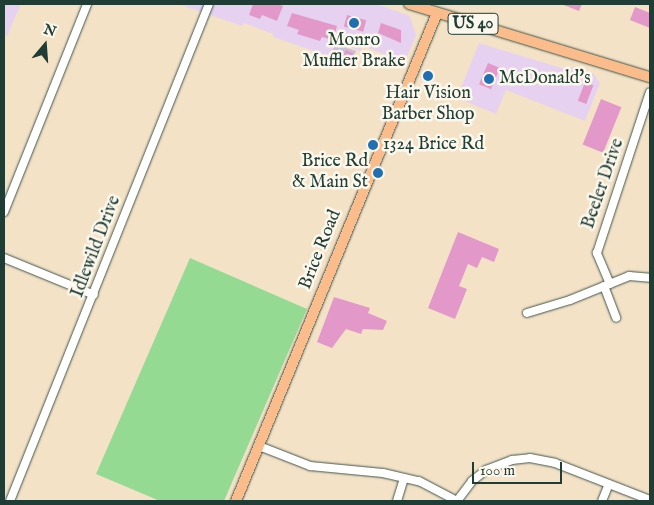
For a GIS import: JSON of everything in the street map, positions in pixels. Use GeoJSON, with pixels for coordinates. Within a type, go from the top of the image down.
{"type":"FeatureCollection","features":[{"type":"Feature","properties":{"kind":"main road","name":"US 40"},"geometry":{"type":"LineString","coordinates":[[409,4],[427,6],[436,12],[650,77]]}},
{"type":"Feature","properties":{"kind":"main road","name":"Brice Road"},"geometry":{"type":"LineString","coordinates":[[236,501],[436,12]]}},
{"type":"Feature","properties":{"kind":"street"},"geometry":{"type":"LineString","coordinates":[[4,212],[87,4]]}},
{"type":"Feature","properties":{"kind":"street","name":"Idlewild Drive"},"geometry":{"type":"LineString","coordinates":[[10,501],[209,4]]}},
{"type":"Feature","properties":{"kind":"street","name":"Beeler Drive"},"geometry":{"type":"LineString","coordinates":[[616,318],[597,253],[650,92]]}},
{"type":"Feature","properties":{"kind":"street"},"geometry":{"type":"LineString","coordinates":[[4,258],[94,295]]}},
{"type":"Feature","properties":{"kind":"street"},"geometry":{"type":"LineString","coordinates":[[527,313],[636,275],[650,278]]}},
{"type":"Feature","properties":{"kind":"street"},"geometry":{"type":"LineString","coordinates":[[259,446],[319,468],[404,478],[435,488],[457,501],[472,481],[486,470],[520,459],[542,459],[650,500]]}},
{"type":"Feature","properties":{"kind":"street"},"geometry":{"type":"LineString","coordinates":[[397,501],[404,478]]}},
{"type":"Feature","properties":{"kind":"street"},"geometry":{"type":"LineString","coordinates":[[602,501],[609,484]]}},
{"type":"Feature","properties":{"kind":"shaded area"},"geometry":{"type":"Polygon","coordinates":[[[4,4],[21,4],[7,36],[4,35],[4,4]]]}},
{"type":"Feature","properties":{"kind":"shaded area"},"geometry":{"type":"Polygon","coordinates":[[[178,4],[377,4],[410,16],[416,36],[404,62],[363,46],[360,51],[336,42],[329,56],[273,37],[273,34],[244,23],[242,26],[178,4]]]}},
{"type":"Feature","properties":{"kind":"shaded area"},"geometry":{"type":"Polygon","coordinates":[[[479,43],[561,68],[576,67],[593,73],[600,83],[585,121],[506,90],[496,114],[457,98],[479,43]]]}},
{"type":"Feature","properties":{"kind":"shaded area"},"geometry":{"type":"Polygon","coordinates":[[[335,44],[356,51],[350,66],[330,57],[335,44]]]}},
{"type":"Feature","properties":{"kind":"green space"},"geometry":{"type":"Polygon","coordinates":[[[190,258],[307,309],[224,501],[160,501],[96,474],[190,258]]]}},
{"type":"Feature","properties":{"kind":"building"},"geometry":{"type":"Polygon","coordinates":[[[253,4],[278,4],[283,6],[277,21],[262,15],[260,19],[249,15],[253,4]]]}},
{"type":"Feature","properties":{"kind":"building"},"geometry":{"type":"Polygon","coordinates":[[[561,4],[582,4],[579,11],[561,4]]]}},
{"type":"Feature","properties":{"kind":"building"},"geometry":{"type":"Polygon","coordinates":[[[635,7],[650,13],[650,28],[630,20],[635,7]]]}},
{"type":"Feature","properties":{"kind":"building"},"geometry":{"type":"Polygon","coordinates":[[[292,13],[337,26],[333,40],[322,37],[320,41],[297,34],[299,30],[287,26],[292,13]]]}},
{"type":"Feature","properties":{"kind":"building","name":"Monro Muffler Brake"},"geometry":{"type":"Polygon","coordinates":[[[347,15],[366,20],[363,32],[344,27],[347,15]]]}},
{"type":"Feature","properties":{"kind":"building"},"geometry":{"type":"Polygon","coordinates":[[[381,23],[401,30],[401,43],[378,33],[381,23]]]}},
{"type":"Feature","properties":{"kind":"building"},"geometry":{"type":"Polygon","coordinates":[[[346,50],[354,54],[351,60],[343,57],[346,50]]]}},
{"type":"Feature","properties":{"kind":"building","name":"McDonald's"},"geometry":{"type":"Polygon","coordinates":[[[488,63],[500,68],[491,89],[479,84],[488,63]]]}},
{"type":"Feature","properties":{"kind":"building"},"geometry":{"type":"Polygon","coordinates":[[[585,82],[593,85],[586,104],[578,101],[585,82]]]}},
{"type":"Feature","properties":{"kind":"building"},"geometry":{"type":"Polygon","coordinates":[[[601,99],[621,107],[603,153],[583,144],[601,99]]]}},
{"type":"Feature","properties":{"kind":"building"},"geometry":{"type":"Polygon","coordinates":[[[458,232],[499,249],[494,262],[482,257],[477,268],[468,264],[459,286],[467,289],[455,319],[428,308],[458,232]]]}},
{"type":"Feature","properties":{"kind":"building"},"geometry":{"type":"Polygon","coordinates":[[[334,297],[370,308],[368,313],[387,321],[383,330],[363,329],[361,334],[346,329],[332,348],[317,342],[334,297]]]}},
{"type":"Feature","properties":{"kind":"place","name":"Monro Muffler Brake"},"geometry":{"type":"Point","coordinates":[354,23]}},
{"type":"Feature","properties":{"kind":"place","name":"Hair Vision Barber Shop"},"geometry":{"type":"Point","coordinates":[428,76]}},
{"type":"Feature","properties":{"kind":"place","name":"McDonald's"},"geometry":{"type":"Point","coordinates":[489,79]}},
{"type":"Feature","properties":{"kind":"place","name":"1324 Brice Rd"},"geometry":{"type":"Point","coordinates":[373,145]}},
{"type":"Feature","properties":{"kind":"place","name":"Brice Rd & Main St"},"geometry":{"type":"Point","coordinates":[378,173]}}]}
